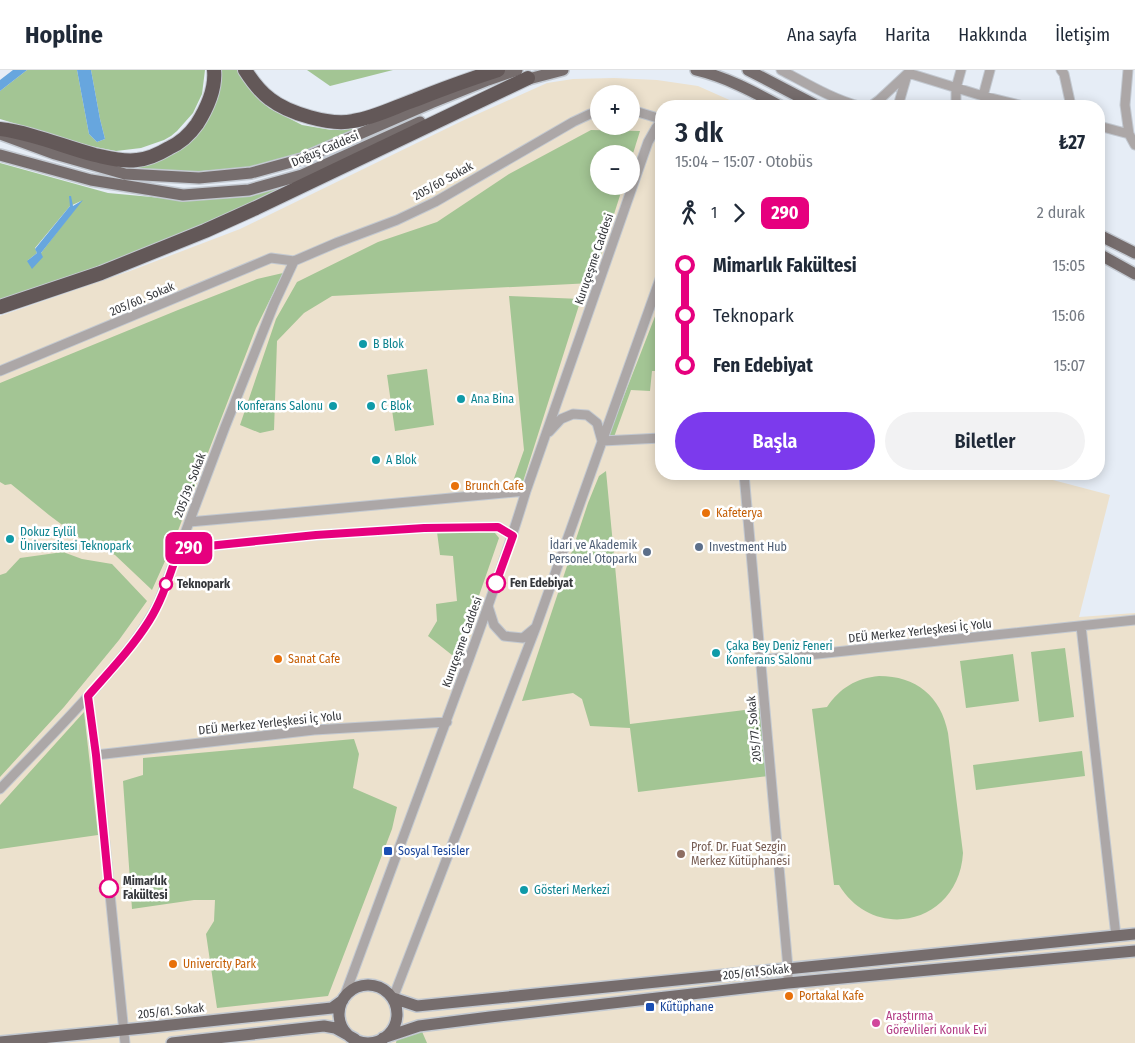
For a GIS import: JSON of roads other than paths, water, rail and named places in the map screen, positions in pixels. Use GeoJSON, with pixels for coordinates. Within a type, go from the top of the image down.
{"type":"FeatureCollection","features":[{"type":"Feature","properties":{"kind":"highway"},"geometry":{"type":"LineString","coordinates":[[0,129],[17,131],[114,160],[137,160],[157,155],[178,144],[194,129],[205,111],[211,94],[214,70]]}},
{"type":"Feature","properties":{"kind":"highway"},"geometry":{"type":"LineString","coordinates":[[245,70],[253,83],[269,99],[286,109],[321,120],[352,122],[498,70]]}},
{"type":"Feature","properties":{"kind":"highway"},"geometry":{"type":"LineString","coordinates":[[0,307],[101,273],[205,231],[256,208],[523,74]]}},
{"type":"Feature","properties":{"kind":"main road","name":"Doğuş Caddesi"},"geometry":{"type":"LineString","coordinates":[[0,134],[55,154],[125,174],[199,178],[251,173],[302,159],[488,80],[563,70]]}},
{"type":"Feature","properties":{"kind":"main road"},"geometry":{"type":"LineString","coordinates":[[696,70],[741,86],[768,100]]}},
{"type":"Feature","properties":{"kind":"main road"},"geometry":{"type":"LineString","coordinates":[[748,70],[806,100]]}},
{"type":"Feature","properties":{"kind":"main road","name":"Doğuş Caddesi"},"geometry":{"type":"LineString","coordinates":[[0,155],[91,180],[183,195],[249,190],[302,175],[483,94],[523,74]]}},
{"type":"Feature","properties":{"kind":"main road"},"geometry":{"type":"LineString","coordinates":[[1105,238],[1135,253]]}},
{"type":"Feature","properties":{"kind":"main road"},"geometry":{"type":"LineString","coordinates":[[1105,257],[1135,274]]}},
{"type":"Feature","properties":{"kind":"main road","name":"205/61. Sokak"},"geometry":{"type":"LineString","coordinates":[[393,998],[417,1006],[1135,934]]}},
{"type":"Feature","properties":{"kind":"main road","name":"205/61. Sokak"},"geometry":{"type":"LineString","coordinates":[[383,1038],[419,1026],[788,983],[1135,951]]}},
{"type":"Feature","properties":{"kind":"main road"},"geometry":{"type":"LineString","coordinates":[[172,1043],[324,1026],[335,1028],[355,1039],[362,1042],[376,1041],[391,1032],[397,1016],[393,998],[380,987],[372,985],[355,988],[343,1000],[340,1009],[342,1026],[355,1039]]}},
{"type":"Feature","properties":{"kind":"main road","name":"205/61. Sokak"},"geometry":{"type":"LineString","coordinates":[[0,1042],[332,1008],[343,1000]]}},
{"type":"Feature","properties":{"kind":"street"},"geometry":{"type":"LineString","coordinates":[[781,70],[842,100]]}},
{"type":"Feature","properties":{"kind":"street"},"geometry":{"type":"LineString","coordinates":[[956,100],[956,88],[961,70]]}},
{"type":"Feature","properties":{"kind":"street"},"geometry":{"type":"LineString","coordinates":[[984,96],[990,70]]}},
{"type":"Feature","properties":{"kind":"street"},"geometry":{"type":"LineString","coordinates":[[1061,70],[1064,74],[1070,100]]}},
{"type":"Feature","properties":{"kind":"street"},"geometry":{"type":"LineString","coordinates":[[1128,70],[1125,105],[1130,134],[1135,144]]}},
{"type":"Feature","properties":{"kind":"street"},"geometry":{"type":"LineString","coordinates":[[908,71],[956,88],[1000,100]]}},
{"type":"Feature","properties":{"kind":"street"},"geometry":{"type":"LineString","coordinates":[[879,100],[908,71]]}},
{"type":"Feature","properties":{"kind":"street"},"geometry":{"type":"LineString","coordinates":[[900,100],[908,71]]}},
{"type":"Feature","properties":{"kind":"street"},"geometry":{"type":"LineString","coordinates":[[640,113],[655,119]]}},
{"type":"Feature","properties":{"kind":"street","name":"205/60 Sokak"},"geometry":{"type":"LineString","coordinates":[[294,261],[397,220],[435,202],[572,122],[590,114]]}},
{"type":"Feature","properties":{"kind":"street"},"geometry":{"type":"LineString","coordinates":[[1105,128],[1130,134]]}},
{"type":"Feature","properties":{"kind":"street","name":"Kuruçeşme Caddesi"},"geometry":{"type":"LineString","coordinates":[[343,1000],[513,536],[526,491],[648,142],[655,130]]}},
{"type":"Feature","properties":{"kind":"street","name":"205/60. Sokak"},"geometry":{"type":"LineString","coordinates":[[0,371],[271,258],[294,261]]}},
{"type":"Feature","properties":{"kind":"street","name":"205/39. Sokak"},"geometry":{"type":"LineString","coordinates":[[0,790],[88,696],[131,646],[150,620],[159,602],[225,426],[274,304],[294,261]]}},
{"type":"Feature","properties":{"kind":"street"},"geometry":{"type":"LineString","coordinates":[[393,998],[505,711],[655,293]]}},
{"type":"Feature","properties":{"kind":"street"},"geometry":{"type":"LineString","coordinates":[[546,436],[561,419],[573,414],[587,415],[597,422],[602,441]]}},
{"type":"Feature","properties":{"kind":"street"},"geometry":{"type":"LineString","coordinates":[[602,441],[655,438]]}},
{"type":"Feature","properties":{"kind":"street","name":"205/77. Sokak"},"geometry":{"type":"LineString","coordinates":[[745,480],[788,983]]}},
{"type":"Feature","properties":{"kind":"street"},"geometry":{"type":"LineString","coordinates":[[189,522],[526,491]]}},
{"type":"Feature","properties":{"kind":"street"},"geometry":{"type":"LineString","coordinates":[[179,549],[316,535],[424,528],[498,527],[513,536]]}},
{"type":"Feature","properties":{"kind":"street"},"geometry":{"type":"LineString","coordinates":[[488,605],[494,625],[504,636],[523,638],[536,627]]}},
{"type":"Feature","properties":{"kind":"street","name":"DEÜ Merkez Yerleşkesi İç Yolu"},"geometry":{"type":"LineString","coordinates":[[761,660],[1135,620]]}},
{"type":"Feature","properties":{"kind":"street"},"geometry":{"type":"LineString","coordinates":[[1081,626],[1116,936]]}},
{"type":"Feature","properties":{"kind":"street"},"geometry":{"type":"LineString","coordinates":[[88,696],[96,755],[124,1043]]}},
{"type":"Feature","properties":{"kind":"street","name":"DEÜ Merkez Yerleşkesi İç Yolu"},"geometry":{"type":"LineString","coordinates":[[96,755],[314,730],[446,722]]}},
{"type":"Feature","properties":{"kind":"water"},"geometry":{"type":"Polygon","coordinates":[[[13,70],[27,70],[0,91],[0,80],[13,70]]]}},
{"type":"Feature","properties":{"kind":"water"},"geometry":{"type":"Polygon","coordinates":[[[77,70],[91,70],[105,139],[97,142],[89,134],[77,70]]]}},
{"type":"Feature","properties":{"kind":"water"},"geometry":{"type":"Polygon","coordinates":[[[69,196],[71,196],[73,206],[83,200],[41,253],[43,257],[32,269],[27,261],[37,253],[35,249],[70,206],[69,196]]]}},
{"type":"Feature","properties":{"kind":"place","name":"B Blok"},"geometry":{"type":"Point","coordinates":[363,344]}},
{"type":"Feature","properties":{"kind":"place","name":"Ana Bina"},"geometry":{"type":"Point","coordinates":[461,399]}},
{"type":"Feature","properties":{"kind":"place","name":"Konferans Salonu"},"geometry":{"type":"Point","coordinates":[333,406]}},
{"type":"Feature","properties":{"kind":"place","name":"C Blok"},"geometry":{"type":"Point","coordinates":[371,406]}},
{"type":"Feature","properties":{"kind":"place","name":"A Blok"},"geometry":{"type":"Point","coordinates":[376,460]}},
{"type":"Feature","properties":{"kind":"place","name":"Brunch Cafe"},"geometry":{"type":"Point","coordinates":[455,486]}},
{"type":"Feature","properties":{"kind":"place","name":"Kafeterya"},"geometry":{"type":"Point","coordinates":[706,513]}},
{"type":"Feature","properties":{"kind":"place","name":"Dokuz Eylül Üniversitesi Teknopark"},"geometry":{"type":"Point","coordinates":[10,539]}},
{"type":"Feature","properties":{"kind":"place","name":"Investment Hub"},"geometry":{"type":"Point","coordinates":[699,547]}},
{"type":"Feature","properties":{"kind":"place","name":"İdari ve Akademik Personel Otoparkı"},"geometry":{"type":"Point","coordinates":[647,552]}},
{"type":"Feature","properties":{"kind":"place","name":"Fen Edebiyat"},"geometry":{"type":"Point","coordinates":[496,583]}},
{"type":"Feature","properties":{"kind":"place","name":"Teknopark"},"geometry":{"type":"Point","coordinates":[166,584]}},
{"type":"Feature","properties":{"kind":"place","name":"Çaka Bey Deniz Feneri Konferans Salonu"},"geometry":{"type":"Point","coordinates":[716,653]}},
{"type":"Feature","properties":{"kind":"place","name":"Sanat Cafe"},"geometry":{"type":"Point","coordinates":[278,659]}},
{"type":"Feature","properties":{"kind":"place","name":"Sosyal Tesisler"},"geometry":{"type":"Point","coordinates":[388,851]}},
{"type":"Feature","properties":{"kind":"place","name":"Prof. Dr. Fuat Sezgin Merkez Kütüphanesi"},"geometry":{"type":"Point","coordinates":[681,854]}},
{"type":"Feature","properties":{"kind":"place","name":"Mimarlık Fakültesi"},"geometry":{"type":"Point","coordinates":[109,888]}},
{"type":"Feature","properties":{"kind":"place","name":"Gösteri Merkezi"},"geometry":{"type":"Point","coordinates":[524,890]}},
{"type":"Feature","properties":{"kind":"place","name":"Univercity Park"},"geometry":{"type":"Point","coordinates":[173,964]}},
{"type":"Feature","properties":{"kind":"place","name":"Portakal Kafe"},"geometry":{"type":"Point","coordinates":[789,996]}},
{"type":"Feature","properties":{"kind":"place","name":"Kütüphane"},"geometry":{"type":"Point","coordinates":[650,1007]}},
{"type":"Feature","properties":{"kind":"place","name":"Araştırma Görevlileri Konuk Evi"},"geometry":{"type":"Point","coordinates":[876,1023]}}]}
